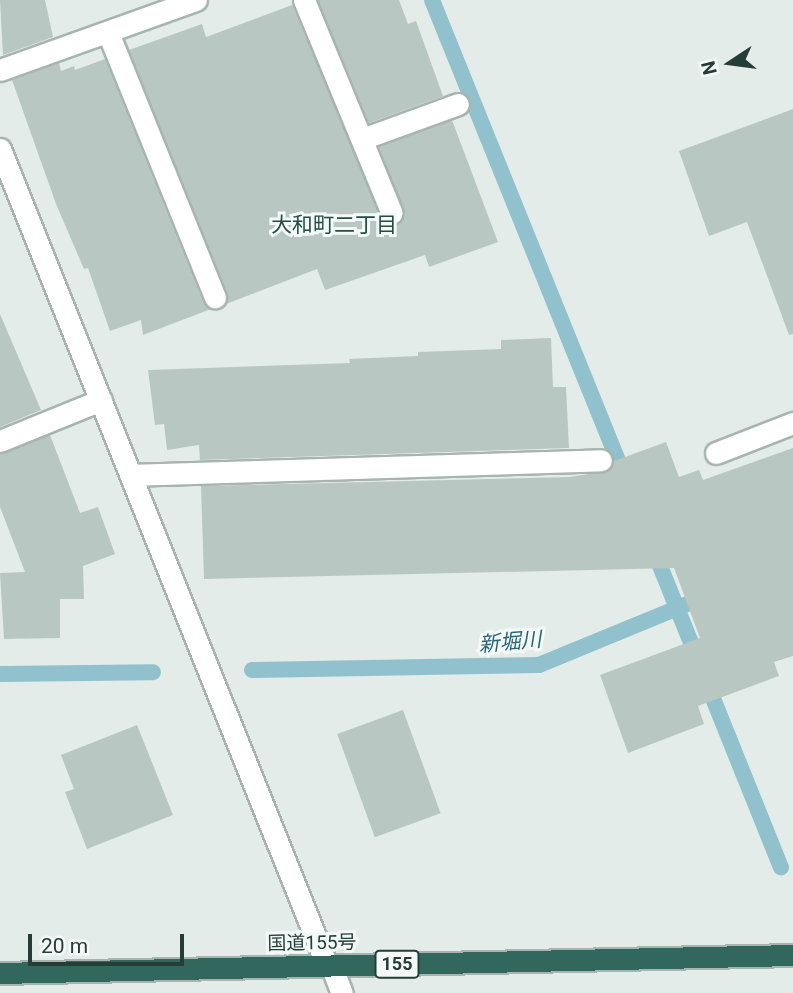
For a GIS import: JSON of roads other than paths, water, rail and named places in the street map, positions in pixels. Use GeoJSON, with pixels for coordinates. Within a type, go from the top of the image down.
{"type":"FeatureCollection","features":[{"type":"Feature","properties":{"kind":"highway","name":"国道155号"},"geometry":{"type":"LineString","coordinates":[[0,973],[793,955]]}},
{"type":"Feature","properties":{"kind":"street"},"geometry":{"type":"LineString","coordinates":[[0,70],[109,35],[196,0]]}},
{"type":"Feature","properties":{"kind":"street"},"geometry":{"type":"LineString","coordinates":[[304,0],[392,214]]}},
{"type":"Feature","properties":{"kind":"street"},"geometry":{"type":"LineString","coordinates":[[109,35],[215,297]]}},
{"type":"Feature","properties":{"kind":"street"},"geometry":{"type":"LineString","coordinates":[[362,139],[458,104]]}},
{"type":"Feature","properties":{"kind":"street"},"geometry":{"type":"LineString","coordinates":[[0,149],[342,993]]}},
{"type":"Feature","properties":{"kind":"street"},"geometry":{"type":"LineString","coordinates":[[0,441],[101,400]]}},
{"type":"Feature","properties":{"kind":"street"},"geometry":{"type":"LineString","coordinates":[[716,453],[793,423]]}},
{"type":"Feature","properties":{"kind":"street"},"geometry":{"type":"LineString","coordinates":[[131,475],[601,460]]}},
{"type":"Feature","properties":{"kind":"waterway"},"geometry":{"type":"LineString","coordinates":[[432,0],[625,478]]}},
{"type":"Feature","properties":{"kind":"waterway","name":"新堀川"},"geometry":{"type":"LineString","coordinates":[[654,551],[698,660]]}},
{"type":"Feature","properties":{"kind":"waterway","name":"新堀川"},"geometry":{"type":"LineString","coordinates":[[252,670],[539,665],[687,604]]}},
{"type":"Feature","properties":{"kind":"waterway","name":"新堀川"},"geometry":{"type":"LineString","coordinates":[[0,674],[153,672]]}},
{"type":"Feature","properties":{"kind":"waterway"},"geometry":{"type":"LineString","coordinates":[[706,681],[781,868]]}},
{"type":"Feature","properties":{"kind":"district","name":"大和町二丁目"},"geometry":{"type":"Point","coordinates":[334,225]}}]}
